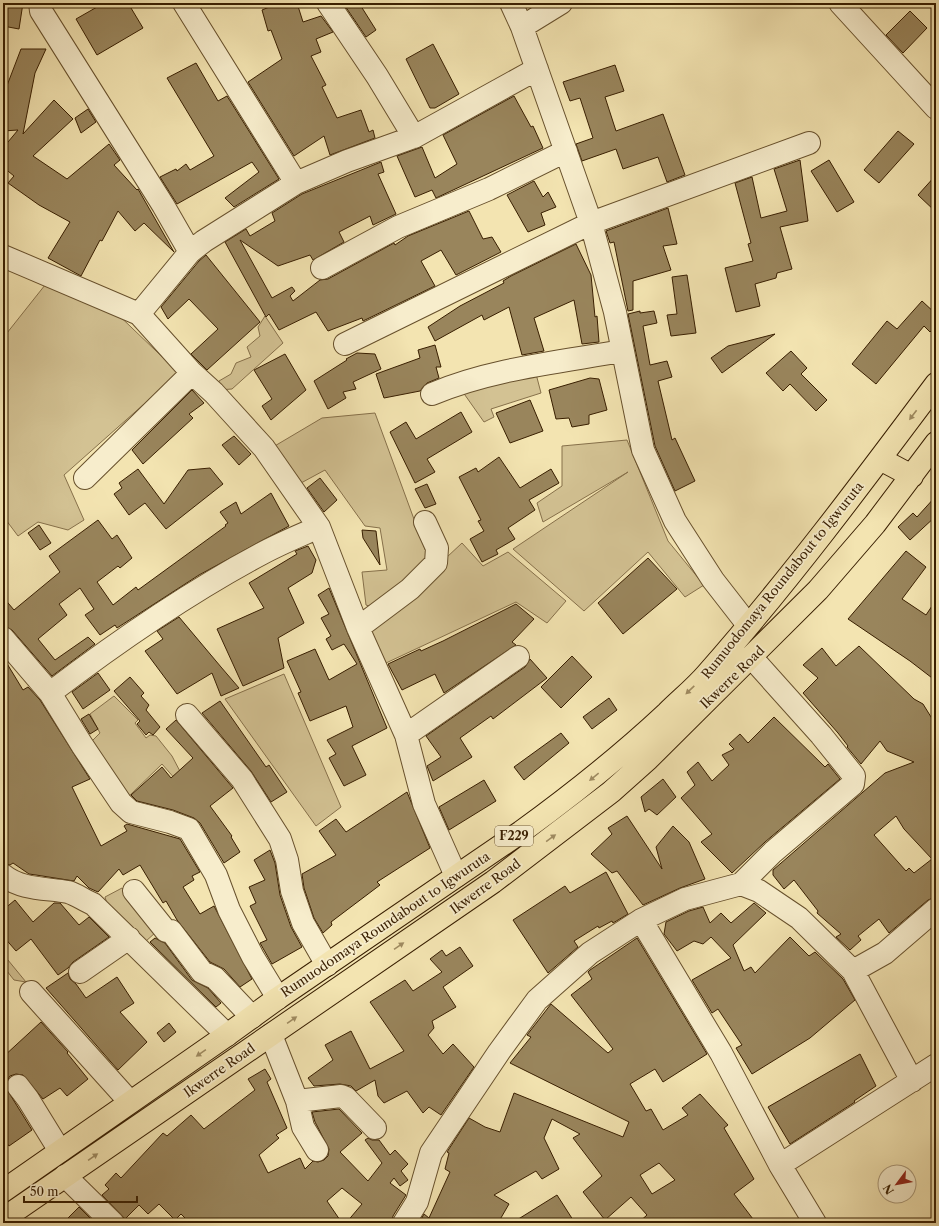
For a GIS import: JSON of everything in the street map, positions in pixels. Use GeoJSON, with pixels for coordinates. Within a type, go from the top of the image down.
{"type":"FeatureCollection","features":[{"type":"Feature","properties":{"kind":"main road","name":"Rumuodomaya Roundabout to Igwuruta"},"geometry":{"type":"LineString","coordinates":[[3,1191],[278,998],[560,804],[636,741],[706,675],[833,521],[936,384]]}},
{"type":"Feature","properties":{"kind":"main road","name":"Ikwerre Road"},"geometry":{"type":"LineString","coordinates":[[3,1219],[493,882],[579,817],[648,759],[752,658],[818,590],[875,524],[936,443]]}},
{"type":"Feature","properties":{"kind":"main road"},"geometry":{"type":"LineString","coordinates":[[880,459],[912,476]]}},
{"type":"Feature","properties":{"kind":"street"},"geometry":{"type":"LineString","coordinates":[[40,3],[41,11],[163,205],[190,252]]}},
{"type":"Feature","properties":{"kind":"street"},"geometry":{"type":"LineString","coordinates":[[184,3],[296,183]]}},
{"type":"Feature","properties":{"kind":"street"},"geometry":{"type":"LineString","coordinates":[[328,3],[377,76],[414,137]]}},
{"type":"Feature","properties":{"kind":"street"},"geometry":{"type":"LineString","coordinates":[[512,3],[522,27],[591,223],[615,312],[643,450],[675,521],[713,580],[748,625]]}},
{"type":"Feature","properties":{"kind":"street"},"geometry":{"type":"LineString","coordinates":[[522,27],[561,3]]}},
{"type":"Feature","properties":{"kind":"street"},"geometry":{"type":"LineString","coordinates":[[840,3],[936,108]]}},
{"type":"Feature","properties":{"kind":"street"},"geometry":{"type":"LineString","coordinates":[[139,314],[190,252],[204,241],[296,183],[347,161],[414,137],[537,69]]}},
{"type":"Feature","properties":{"kind":"street"},"geometry":{"type":"LineString","coordinates":[[345,344],[591,223],[809,143]]}},
{"type":"Feature","properties":{"kind":"street"},"geometry":{"type":"LineString","coordinates":[[322,268],[398,227],[490,189],[566,151]]}},
{"type":"Feature","properties":{"kind":"street"},"geometry":{"type":"LineString","coordinates":[[3,256],[139,314],[192,374],[214,393],[264,448],[319,527],[358,628],[406,735],[424,804],[456,876]]}},
{"type":"Feature","properties":{"kind":"street"},"geometry":{"type":"LineString","coordinates":[[432,394],[459,382],[622,351]]}},
{"type":"Feature","properties":{"kind":"street"},"geometry":{"type":"LineString","coordinates":[[86,478],[192,374]]}},
{"type":"Feature","properties":{"kind":"street"},"geometry":{"type":"LineString","coordinates":[[358,628],[410,589],[436,563],[437,548],[425,522]]}},
{"type":"Feature","properties":{"kind":"street"},"geometry":{"type":"LineString","coordinates":[[50,693],[122,639],[187,596],[261,554],[319,527]]}},
{"type":"Feature","properties":{"kind":"street"},"geometry":{"type":"LineString","coordinates":[[6,648],[50,693],[82,745],[121,803],[131,812],[170,822],[189,829],[216,875],[233,917],[253,957],[278,998]]}},
{"type":"Feature","properties":{"kind":"street"},"geometry":{"type":"LineString","coordinates":[[406,735],[518,657]]}},
{"type":"Feature","properties":{"kind":"street"},"geometry":{"type":"LineString","coordinates":[[404,1223],[417,1202],[431,1153],[498,1052],[537,1000],[590,953],[641,920],[685,899],[741,884],[773,852],[853,784],[854,776],[821,735],[752,658]]}},
{"type":"Feature","properties":{"kind":"street"},"geometry":{"type":"LineString","coordinates":[[187,715],[242,779],[280,839],[287,860],[292,891],[303,923],[327,965]]}},
{"type":"Feature","properties":{"kind":"street"},"geometry":{"type":"LineString","coordinates":[[3,875],[7,879],[40,890],[69,892],[93,904],[227,1035]]}},
{"type":"Feature","properties":{"kind":"street"},"geometry":{"type":"LineString","coordinates":[[741,884],[758,891],[799,918],[853,971],[912,1081]]}},
{"type":"Feature","properties":{"kind":"street"},"geometry":{"type":"LineString","coordinates":[[134,891],[166,931],[171,931],[202,972],[215,978],[252,1017]]}},
{"type":"Feature","properties":{"kind":"street"},"geometry":{"type":"LineString","coordinates":[[853,971],[885,953],[936,910]]}},
{"type":"Feature","properties":{"kind":"street"},"geometry":{"type":"LineString","coordinates":[[641,920],[721,1053],[780,1165],[816,1223]]}},
{"type":"Feature","properties":{"kind":"street"},"geometry":{"type":"LineString","coordinates":[[80,972],[129,938]]}},
{"type":"Feature","properties":{"kind":"street"},"geometry":{"type":"LineString","coordinates":[[32,992],[130,1102]]}},
{"type":"Feature","properties":{"kind":"street"},"geometry":{"type":"LineString","coordinates":[[271,1035],[297,1101],[303,1128],[317,1150]]}},
{"type":"Feature","properties":{"kind":"street"},"geometry":{"type":"LineString","coordinates":[[780,1165],[936,1065]]}},
{"type":"Feature","properties":{"kind":"street"},"geometry":{"type":"LineString","coordinates":[[18,1086],[28,1099],[60,1151]]}},
{"type":"Feature","properties":{"kind":"street"},"geometry":{"type":"LineString","coordinates":[[297,1101],[341,1096],[346,1098],[375,1128]]}},
{"type":"Feature","properties":{"kind":"street"},"geometry":{"type":"LineString","coordinates":[[65,1176],[113,1223]]}},
{"type":"Feature","properties":{"kind":"shaded area"},"geometry":{"type":"Polygon","coordinates":[[[49,280],[108,305],[179,373],[64,475],[84,520],[68,530],[38,522],[18,536],[3,516],[3,338],[49,280]]]}},
{"type":"Feature","properties":{"kind":"shaded area"},"geometry":{"type":"Polygon","coordinates":[[[265,316],[283,343],[232,389],[218,390],[219,381],[231,374],[236,363],[251,357],[247,347],[260,336],[258,327],[265,316]]]}},
{"type":"Feature","properties":{"kind":"shaded area"},"geometry":{"type":"Polygon","coordinates":[[[535,370],[541,393],[491,409],[494,417],[484,422],[460,388],[535,370]]]}},
{"type":"Feature","properties":{"kind":"shaded area"},"geometry":{"type":"Polygon","coordinates":[[[375,413],[429,560],[372,607],[366,605],[362,572],[387,570],[380,528],[365,526],[325,470],[301,483],[273,447],[322,418],[375,413]]]}},
{"type":"Feature","properties":{"kind":"shaded area"},"geometry":{"type":"Polygon","coordinates":[[[627,440],[668,541],[704,585],[685,597],[648,552],[584,611],[513,549],[628,472],[543,522],[537,503],[562,486],[562,446],[627,440]]]}},
{"type":"Feature","properties":{"kind":"shaded area"},"geometry":{"type":"Polygon","coordinates":[[[462,543],[483,566],[508,552],[566,601],[547,623],[516,602],[386,663],[369,630],[462,543]]]}},
{"type":"Feature","properties":{"kind":"shaded area"},"geometry":{"type":"Polygon","coordinates":[[[284,674],[341,807],[316,826],[225,699],[284,674]]]}},
{"type":"Feature","properties":{"kind":"shaded area"},"geometry":{"type":"Polygon","coordinates":[[[114,696],[138,720],[135,723],[146,738],[150,735],[156,736],[172,756],[183,777],[176,780],[162,764],[126,799],[90,743],[100,733],[90,714],[114,696]]]}},
{"type":"Feature","properties":{"kind":"shaded area"},"geometry":{"type":"Polygon","coordinates":[[[122,888],[156,932],[145,942],[108,907],[105,897],[122,888]]]}},
{"type":"Feature","properties":{"kind":"shaded area"},"geometry":{"type":"Polygon","coordinates":[[[3,954],[26,982],[14,980],[3,966],[3,954]]]}},
{"type":"Feature","properties":{"kind":"building"},"geometry":{"type":"Polygon","coordinates":[[[3,3],[23,3],[19,29],[3,26],[3,3]]]}},
{"type":"Feature","properties":{"kind":"building"},"geometry":{"type":"Polygon","coordinates":[[[104,3],[128,3],[143,28],[97,55],[76,19],[104,3]]]}},
{"type":"Feature","properties":{"kind":"building"},"geometry":{"type":"Polygon","coordinates":[[[279,3],[297,3],[303,22],[321,16],[333,32],[316,39],[321,52],[311,56],[326,85],[322,87],[337,118],[361,110],[369,132],[373,130],[375,138],[330,155],[324,136],[294,156],[248,82],[282,59],[271,30],[268,31],[262,10],[279,3]]]}},
{"type":"Feature","properties":{"kind":"building"},"geometry":{"type":"Polygon","coordinates":[[[343,3],[359,3],[376,30],[366,37],[343,3]]]}},
{"type":"Feature","properties":{"kind":"building"},"geometry":{"type":"Polygon","coordinates":[[[910,11],[927,28],[903,53],[886,35],[910,11]]]}},
{"type":"Feature","properties":{"kind":"building"},"geometry":{"type":"Polygon","coordinates":[[[433,44],[459,94],[435,108],[430,108],[406,59],[433,44]]]}},
{"type":"Feature","properties":{"kind":"building"},"geometry":{"type":"Polygon","coordinates":[[[21,49],[46,49],[35,73],[23,134],[54,100],[73,119],[33,156],[67,179],[109,144],[120,160],[114,165],[137,190],[138,189],[174,252],[144,223],[135,231],[118,211],[102,241],[100,240],[81,276],[48,258],[70,222],[39,205],[8,183],[14,176],[3,167],[3,148],[18,130],[3,131],[3,96],[21,49]]]}},
{"type":"Feature","properties":{"kind":"building"},"geometry":{"type":"Polygon","coordinates":[[[196,63],[218,101],[227,96],[279,179],[234,207],[225,198],[259,172],[252,162],[177,204],[160,177],[176,169],[177,171],[186,164],[190,170],[214,156],[167,78],[196,63]]]}},
{"type":"Feature","properties":{"kind":"building"},"geometry":{"type":"Polygon","coordinates":[[[615,65],[624,91],[605,97],[616,131],[663,114],[685,175],[667,182],[658,157],[623,169],[616,149],[582,161],[576,144],[593,138],[580,98],[570,101],[563,82],[615,65]]]}},
{"type":"Feature","properties":{"kind":"building"},"geometry":{"type":"Polygon","coordinates":[[[514,96],[531,127],[533,126],[543,148],[436,198],[432,190],[415,197],[397,156],[422,147],[435,178],[457,164],[443,135],[514,96]]]}},
{"type":"Feature","properties":{"kind":"building"},"geometry":{"type":"Polygon","coordinates":[[[88,109],[96,122],[81,133],[75,118],[88,109]]]}},
{"type":"Feature","properties":{"kind":"building"},"geometry":{"type":"Polygon","coordinates":[[[898,131],[914,144],[879,183],[864,170],[898,131]]]}},
{"type":"Feature","properties":{"kind":"building"},"geometry":{"type":"Polygon","coordinates":[[[800,160],[808,221],[780,227],[792,269],[777,273],[776,278],[755,284],[760,306],[736,312],[725,268],[753,261],[748,244],[751,243],[735,183],[752,177],[761,218],[787,211],[774,169],[800,160]]]}},
{"type":"Feature","properties":{"kind":"building"},"geometry":{"type":"Polygon","coordinates":[[[829,160],[854,202],[837,212],[811,171],[829,160]]]}},
{"type":"Feature","properties":{"kind":"building"},"geometry":{"type":"Polygon","coordinates":[[[381,162],[384,172],[378,174],[396,214],[373,225],[370,216],[339,232],[344,242],[313,260],[310,255],[278,266],[240,240],[272,298],[292,287],[295,291],[290,296],[293,301],[320,280],[328,279],[394,243],[395,245],[408,236],[469,211],[483,239],[492,237],[501,252],[456,275],[441,250],[421,261],[435,286],[363,321],[362,318],[328,331],[316,312],[279,330],[269,314],[266,317],[225,242],[246,229],[250,236],[275,221],[272,213],[302,194],[381,162]]]}},
{"type":"Feature","properties":{"kind":"building"},"geometry":{"type":"Polygon","coordinates":[[[936,175],[936,212],[918,195],[936,175]]]}},
{"type":"Feature","properties":{"kind":"building"},"geometry":{"type":"Polygon","coordinates":[[[534,181],[543,197],[548,192],[556,207],[541,213],[545,225],[528,232],[507,195],[534,181]]]}},
{"type":"Feature","properties":{"kind":"building"},"geometry":{"type":"Polygon","coordinates":[[[668,208],[677,244],[663,246],[671,270],[633,281],[633,310],[628,311],[614,242],[610,243],[606,231],[668,208]]]}},
{"type":"Feature","properties":{"kind":"building"},"geometry":{"type":"Polygon","coordinates":[[[576,244],[591,275],[599,342],[582,344],[574,300],[534,318],[544,351],[522,355],[509,307],[484,320],[482,315],[435,341],[428,327],[460,306],[504,283],[503,281],[511,276],[576,244]]]}},
{"type":"Feature","properties":{"kind":"building"},"geometry":{"type":"Polygon","coordinates":[[[206,255],[260,322],[207,370],[191,354],[218,329],[189,299],[168,319],[161,307],[199,261],[206,255]]]}},
{"type":"Feature","properties":{"kind":"building"},"geometry":{"type":"Polygon","coordinates":[[[687,275],[696,333],[671,336],[667,315],[677,314],[672,277],[687,275]]]}},
{"type":"Feature","properties":{"kind":"building"},"geometry":{"type":"Polygon","coordinates":[[[922,301],[936,314],[936,326],[930,332],[924,326],[876,384],[852,364],[887,321],[897,329],[922,301]]]}},
{"type":"Feature","properties":{"kind":"building"},"geometry":{"type":"Polygon","coordinates":[[[640,311],[640,313],[654,311],[657,323],[643,326],[650,365],[667,361],[672,377],[658,381],[672,440],[675,438],[695,481],[675,491],[655,446],[628,314],[640,311]]]}},
{"type":"Feature","properties":{"kind":"building"},"geometry":{"type":"Polygon","coordinates":[[[775,334],[722,373],[711,358],[728,346],[775,334]]]}},
{"type":"Feature","properties":{"kind":"building"},"geometry":{"type":"Polygon","coordinates":[[[435,345],[441,367],[436,367],[439,378],[427,383],[420,391],[384,398],[376,374],[420,358],[418,350],[435,345]]]}},
{"type":"Feature","properties":{"kind":"building"},"geometry":{"type":"Polygon","coordinates":[[[791,351],[807,368],[801,374],[827,400],[816,411],[790,384],[783,391],[766,373],[791,351]]]}},
{"type":"Feature","properties":{"kind":"building"},"geometry":{"type":"Polygon","coordinates":[[[357,353],[375,354],[381,369],[353,382],[356,389],[343,392],[346,398],[328,409],[314,381],[357,353]]]}},
{"type":"Feature","properties":{"kind":"building"},"geometry":{"type":"Polygon","coordinates":[[[285,354],[306,390],[271,420],[262,406],[272,399],[254,370],[285,354]]]}},
{"type":"Feature","properties":{"kind":"building"},"geometry":{"type":"Polygon","coordinates":[[[590,378],[599,379],[607,410],[589,415],[589,424],[572,427],[569,418],[556,419],[549,390],[590,378]]]}},
{"type":"Feature","properties":{"kind":"building"},"geometry":{"type":"Polygon","coordinates":[[[192,390],[204,403],[189,414],[193,418],[143,464],[132,450],[192,390]]]}},
{"type":"Feature","properties":{"kind":"building"},"geometry":{"type":"Polygon","coordinates":[[[530,400],[543,431],[510,443],[496,413],[530,400]]]}},
{"type":"Feature","properties":{"kind":"building"},"geometry":{"type":"Polygon","coordinates":[[[461,412],[472,432],[427,459],[435,472],[415,483],[390,432],[406,422],[416,439],[461,412]]]}},
{"type":"Feature","properties":{"kind":"building"},"geometry":{"type":"Polygon","coordinates":[[[234,436],[251,454],[239,465],[222,445],[234,436]]]}},
{"type":"Feature","properties":{"kind":"building"},"geometry":{"type":"Polygon","coordinates":[[[499,457],[520,488],[551,469],[559,483],[529,500],[535,510],[508,528],[515,539],[496,550],[498,554],[482,562],[470,539],[484,531],[478,521],[481,520],[459,477],[476,468],[478,472],[499,457]]]}},
{"type":"Feature","properties":{"kind":"building"},"geometry":{"type":"Polygon","coordinates":[[[210,468],[223,484],[166,529],[145,503],[129,515],[114,494],[122,488],[119,483],[138,469],[164,504],[188,470],[210,468]]]}},
{"type":"Feature","properties":{"kind":"building"},"geometry":{"type":"Polygon","coordinates":[[[320,478],[337,500],[324,512],[307,488],[320,478]]]}},
{"type":"Feature","properties":{"kind":"building"},"geometry":{"type":"Polygon","coordinates":[[[427,484],[436,504],[425,508],[415,489],[427,484]]]}},
{"type":"Feature","properties":{"kind":"building"},"geometry":{"type":"Polygon","coordinates":[[[271,493],[289,526],[199,575],[117,628],[115,625],[100,635],[85,615],[94,609],[80,588],[59,604],[67,615],[38,639],[55,660],[88,637],[95,644],[52,676],[12,630],[3,626],[3,597],[14,610],[60,572],[49,556],[98,520],[112,539],[117,535],[132,558],[120,568],[118,566],[97,582],[113,605],[136,587],[138,590],[226,526],[225,525],[228,523],[220,512],[236,502],[241,514],[271,493]]]}},
{"type":"Feature","properties":{"kind":"building"},"geometry":{"type":"Polygon","coordinates":[[[936,496],[936,516],[910,540],[898,527],[913,513],[917,517],[936,496]]]}},
{"type":"Feature","properties":{"kind":"building"},"geometry":{"type":"Polygon","coordinates":[[[39,525],[51,543],[40,550],[28,533],[39,525]]]}},
{"type":"Feature","properties":{"kind":"building"},"geometry":{"type":"Polygon","coordinates":[[[362,530],[376,531],[380,565],[363,538],[362,530]]]}},
{"type":"Feature","properties":{"kind":"building"},"geometry":{"type":"Polygon","coordinates":[[[308,546],[316,560],[312,573],[288,588],[304,623],[278,638],[284,668],[243,686],[217,629],[264,608],[249,583],[297,554],[295,551],[308,546]]]}},
{"type":"Feature","properties":{"kind":"building"},"geometry":{"type":"Polygon","coordinates":[[[906,551],[926,567],[902,599],[926,615],[936,600],[936,681],[910,661],[848,619],[906,551]]]}},
{"type":"Feature","properties":{"kind":"building"},"geometry":{"type":"Polygon","coordinates":[[[648,558],[677,589],[623,634],[598,603],[648,558]]]}},
{"type":"Feature","properties":{"kind":"building"},"geometry":{"type":"Polygon","coordinates":[[[329,588],[387,728],[352,746],[366,775],[344,786],[329,758],[336,754],[327,740],[353,727],[346,706],[310,721],[298,693],[301,692],[287,661],[315,649],[329,680],[357,664],[344,644],[332,650],[326,639],[331,636],[321,618],[329,614],[318,595],[329,588]]]}},
{"type":"Feature","properties":{"kind":"building"},"geometry":{"type":"Polygon","coordinates":[[[516,604],[534,619],[512,642],[516,645],[444,693],[435,674],[402,690],[388,664],[420,649],[421,651],[443,641],[516,604]]]}},
{"type":"Feature","properties":{"kind":"building"},"geometry":{"type":"Polygon","coordinates":[[[179,617],[239,688],[221,696],[212,673],[177,694],[145,651],[163,639],[157,631],[179,617]]]}},
{"type":"Feature","properties":{"kind":"building"},"geometry":{"type":"Polygon","coordinates":[[[859,646],[914,699],[923,704],[936,725],[936,897],[928,900],[889,933],[879,919],[858,936],[861,940],[850,950],[836,937],[841,934],[817,913],[818,911],[794,880],[784,889],[773,875],[773,870],[885,773],[914,762],[887,751],[880,741],[861,764],[838,733],[803,693],[818,678],[803,665],[822,648],[836,666],[859,646]],[[896,816],[874,835],[906,871],[909,868],[914,873],[932,859],[904,829],[896,816]]]}},
{"type":"Feature","properties":{"kind":"building"},"geometry":{"type":"Polygon","coordinates":[[[572,656],[592,677],[561,708],[541,687],[572,656]]]}},
{"type":"Feature","properties":{"kind":"building"},"geometry":{"type":"Polygon","coordinates":[[[3,657],[23,690],[28,687],[40,700],[90,779],[72,787],[101,846],[127,831],[124,826],[127,824],[180,839],[200,872],[192,876],[194,880],[183,887],[200,914],[214,906],[252,979],[240,987],[224,969],[210,962],[177,920],[166,901],[163,903],[140,865],[123,875],[119,869],[98,892],[89,888],[77,876],[74,881],[29,874],[13,863],[10,865],[3,863],[3,657]]]}},
{"type":"Feature","properties":{"kind":"building"},"geometry":{"type":"Polygon","coordinates":[[[530,659],[547,678],[493,719],[491,716],[460,738],[472,757],[433,781],[427,766],[441,757],[426,736],[525,667],[530,659]]]}},
{"type":"Feature","properties":{"kind":"building"},"geometry":{"type":"Polygon","coordinates":[[[98,673],[110,690],[83,709],[72,692],[98,673]]]}},
{"type":"Feature","properties":{"kind":"building"},"geometry":{"type":"Polygon","coordinates":[[[130,677],[144,693],[141,696],[149,705],[146,710],[160,727],[153,735],[149,732],[146,735],[137,724],[140,721],[114,691],[130,677]]]}},
{"type":"Feature","properties":{"kind":"building"},"geometry":{"type":"Polygon","coordinates":[[[609,698],[617,710],[592,729],[583,717],[609,698]]]}},
{"type":"Feature","properties":{"kind":"building"},"geometry":{"type":"Polygon","coordinates":[[[220,701],[266,767],[269,765],[287,792],[271,802],[251,771],[202,713],[220,701]]]}},
{"type":"Feature","properties":{"kind":"building"},"geometry":{"type":"Polygon","coordinates":[[[89,714],[98,729],[90,734],[81,719],[89,714]]]}},
{"type":"Feature","properties":{"kind":"building"},"geometry":{"type":"Polygon","coordinates":[[[774,717],[825,767],[828,764],[840,779],[765,842],[732,873],[701,842],[712,834],[681,798],[695,785],[687,772],[698,762],[712,781],[729,765],[722,755],[734,749],[729,744],[740,734],[748,743],[774,717]]]}},
{"type":"Feature","properties":{"kind":"building"},"geometry":{"type":"Polygon","coordinates":[[[176,720],[233,788],[210,806],[232,836],[231,837],[240,852],[224,863],[200,823],[194,818],[173,810],[137,801],[131,795],[162,767],[171,778],[193,758],[166,729],[176,720]]]}},
{"type":"Feature","properties":{"kind":"building"},"geometry":{"type":"Polygon","coordinates":[[[561,733],[569,743],[524,780],[514,767],[561,733]]]}},
{"type":"Feature","properties":{"kind":"building"},"geometry":{"type":"Polygon","coordinates":[[[663,779],[676,797],[657,815],[649,809],[645,812],[641,797],[663,779]]]}},
{"type":"Feature","properties":{"kind":"building"},"geometry":{"type":"Polygon","coordinates":[[[484,780],[496,801],[449,830],[439,807],[484,780]]]}},
{"type":"Feature","properties":{"kind":"building"},"geometry":{"type":"Polygon","coordinates":[[[407,792],[430,848],[377,882],[380,885],[331,922],[332,925],[323,933],[314,918],[304,888],[302,874],[336,855],[319,831],[336,819],[346,832],[407,792]]]}},
{"type":"Feature","properties":{"kind":"building"},"geometry":{"type":"Polygon","coordinates":[[[627,816],[662,869],[656,847],[673,826],[689,842],[705,879],[680,888],[643,905],[617,871],[612,873],[591,854],[612,834],[608,828],[627,816]]]}},
{"type":"Feature","properties":{"kind":"building"},"geometry":{"type":"Polygon","coordinates":[[[270,850],[275,863],[280,895],[291,927],[302,947],[272,964],[260,943],[267,940],[250,906],[256,903],[249,887],[265,880],[254,860],[270,850]]]}},
{"type":"Feature","properties":{"kind":"building"},"geometry":{"type":"Polygon","coordinates":[[[606,872],[628,914],[613,923],[612,921],[599,928],[598,926],[574,941],[578,947],[548,973],[513,920],[565,886],[570,893],[606,872]]]}},
{"type":"Feature","properties":{"kind":"building"},"geometry":{"type":"Polygon","coordinates":[[[15,900],[33,922],[54,903],[60,903],[79,925],[89,917],[109,937],[73,962],[68,968],[58,975],[31,939],[16,951],[3,936],[3,910],[15,900]]]}},
{"type":"Feature","properties":{"kind":"building"},"geometry":{"type":"Polygon","coordinates":[[[754,903],[766,913],[733,945],[744,971],[751,967],[755,973],[790,937],[809,956],[815,952],[843,979],[855,1000],[810,1038],[752,1074],[736,1048],[742,1045],[718,1009],[712,1013],[692,980],[731,958],[711,937],[703,944],[694,941],[677,951],[664,934],[666,922],[689,911],[703,907],[710,923],[721,913],[731,923],[754,903]]]}},
{"type":"Feature","properties":{"kind":"building"},"geometry":{"type":"Polygon","coordinates":[[[155,938],[165,943],[192,980],[208,988],[221,1003],[216,1007],[150,942],[155,938]]]}},
{"type":"Feature","properties":{"kind":"building"},"geometry":{"type":"Polygon","coordinates":[[[637,938],[707,1054],[663,1082],[655,1069],[630,1084],[646,1111],[651,1109],[663,1130],[688,1115],[682,1108],[700,1094],[728,1125],[724,1128],[754,1179],[734,1194],[756,1223],[638,1223],[647,1215],[631,1197],[605,1220],[583,1192],[602,1176],[573,1138],[580,1134],[552,1119],[544,1138],[559,1169],[542,1179],[536,1171],[494,1195],[509,1204],[498,1223],[419,1223],[424,1214],[429,1218],[450,1172],[445,1169],[449,1153],[447,1152],[469,1118],[485,1127],[500,1132],[514,1093],[623,1137],[629,1122],[510,1063],[531,1037],[527,1035],[551,1004],[608,1053],[613,1049],[571,995],[592,979],[588,972],[637,938]],[[659,1163],[640,1175],[652,1194],[675,1180],[659,1163]]]}},
{"type":"Feature","properties":{"kind":"building"},"geometry":{"type":"Polygon","coordinates":[[[460,947],[473,966],[443,987],[456,1007],[432,1021],[434,1028],[428,1035],[443,1054],[453,1044],[474,1067],[441,1115],[429,1107],[423,1113],[407,1091],[384,1103],[378,1096],[375,1080],[356,1091],[351,1086],[340,1084],[314,1086],[308,1078],[333,1060],[325,1045],[351,1031],[370,1069],[404,1051],[370,1002],[405,980],[413,991],[442,972],[430,959],[442,950],[446,956],[460,947]]]}},
{"type":"Feature","properties":{"kind":"building"},"geometry":{"type":"Polygon","coordinates":[[[68,973],[70,979],[76,984],[86,998],[117,977],[134,1003],[120,1012],[147,1042],[118,1070],[46,988],[68,973]]]}},
{"type":"Feature","properties":{"kind":"building"},"geometry":{"type":"Polygon","coordinates":[[[41,1022],[68,1052],[67,1053],[88,1079],[67,1096],[60,1088],[43,1099],[23,1075],[16,1074],[10,1076],[6,1082],[6,1088],[32,1130],[9,1146],[3,1138],[3,1057],[41,1022]]]}},
{"type":"Feature","properties":{"kind":"building"},"geometry":{"type":"Polygon","coordinates":[[[169,1023],[176,1032],[164,1042],[157,1033],[169,1023]]]}},
{"type":"Feature","properties":{"kind":"building"},"geometry":{"type":"Polygon","coordinates":[[[860,1054],[876,1086],[854,1101],[855,1102],[790,1144],[768,1107],[860,1054]]]}},
{"type":"Feature","properties":{"kind":"building"},"geometry":{"type":"Polygon","coordinates":[[[265,1069],[271,1079],[267,1082],[287,1128],[276,1135],[279,1138],[259,1155],[268,1173],[300,1158],[305,1169],[313,1161],[318,1162],[324,1160],[328,1156],[329,1149],[315,1122],[312,1112],[339,1109],[362,1133],[340,1152],[368,1181],[382,1163],[365,1140],[368,1138],[372,1140],[379,1140],[390,1155],[395,1150],[408,1164],[401,1171],[408,1180],[400,1186],[394,1178],[390,1183],[406,1195],[393,1216],[392,1223],[346,1223],[362,1204],[342,1188],[327,1201],[342,1223],[190,1223],[181,1214],[175,1220],[159,1204],[148,1214],[139,1205],[125,1219],[102,1195],[109,1189],[105,1185],[116,1173],[121,1178],[163,1133],[167,1136],[191,1115],[204,1129],[255,1090],[248,1079],[265,1069]]]}},
{"type":"Feature","properties":{"kind":"building"},"geometry":{"type":"Polygon","coordinates":[[[557,1195],[575,1223],[512,1223],[557,1195]]]}},
{"type":"Feature","properties":{"kind":"building"},"geometry":{"type":"Polygon","coordinates":[[[79,1207],[95,1223],[63,1223],[79,1207]]]}}]}
